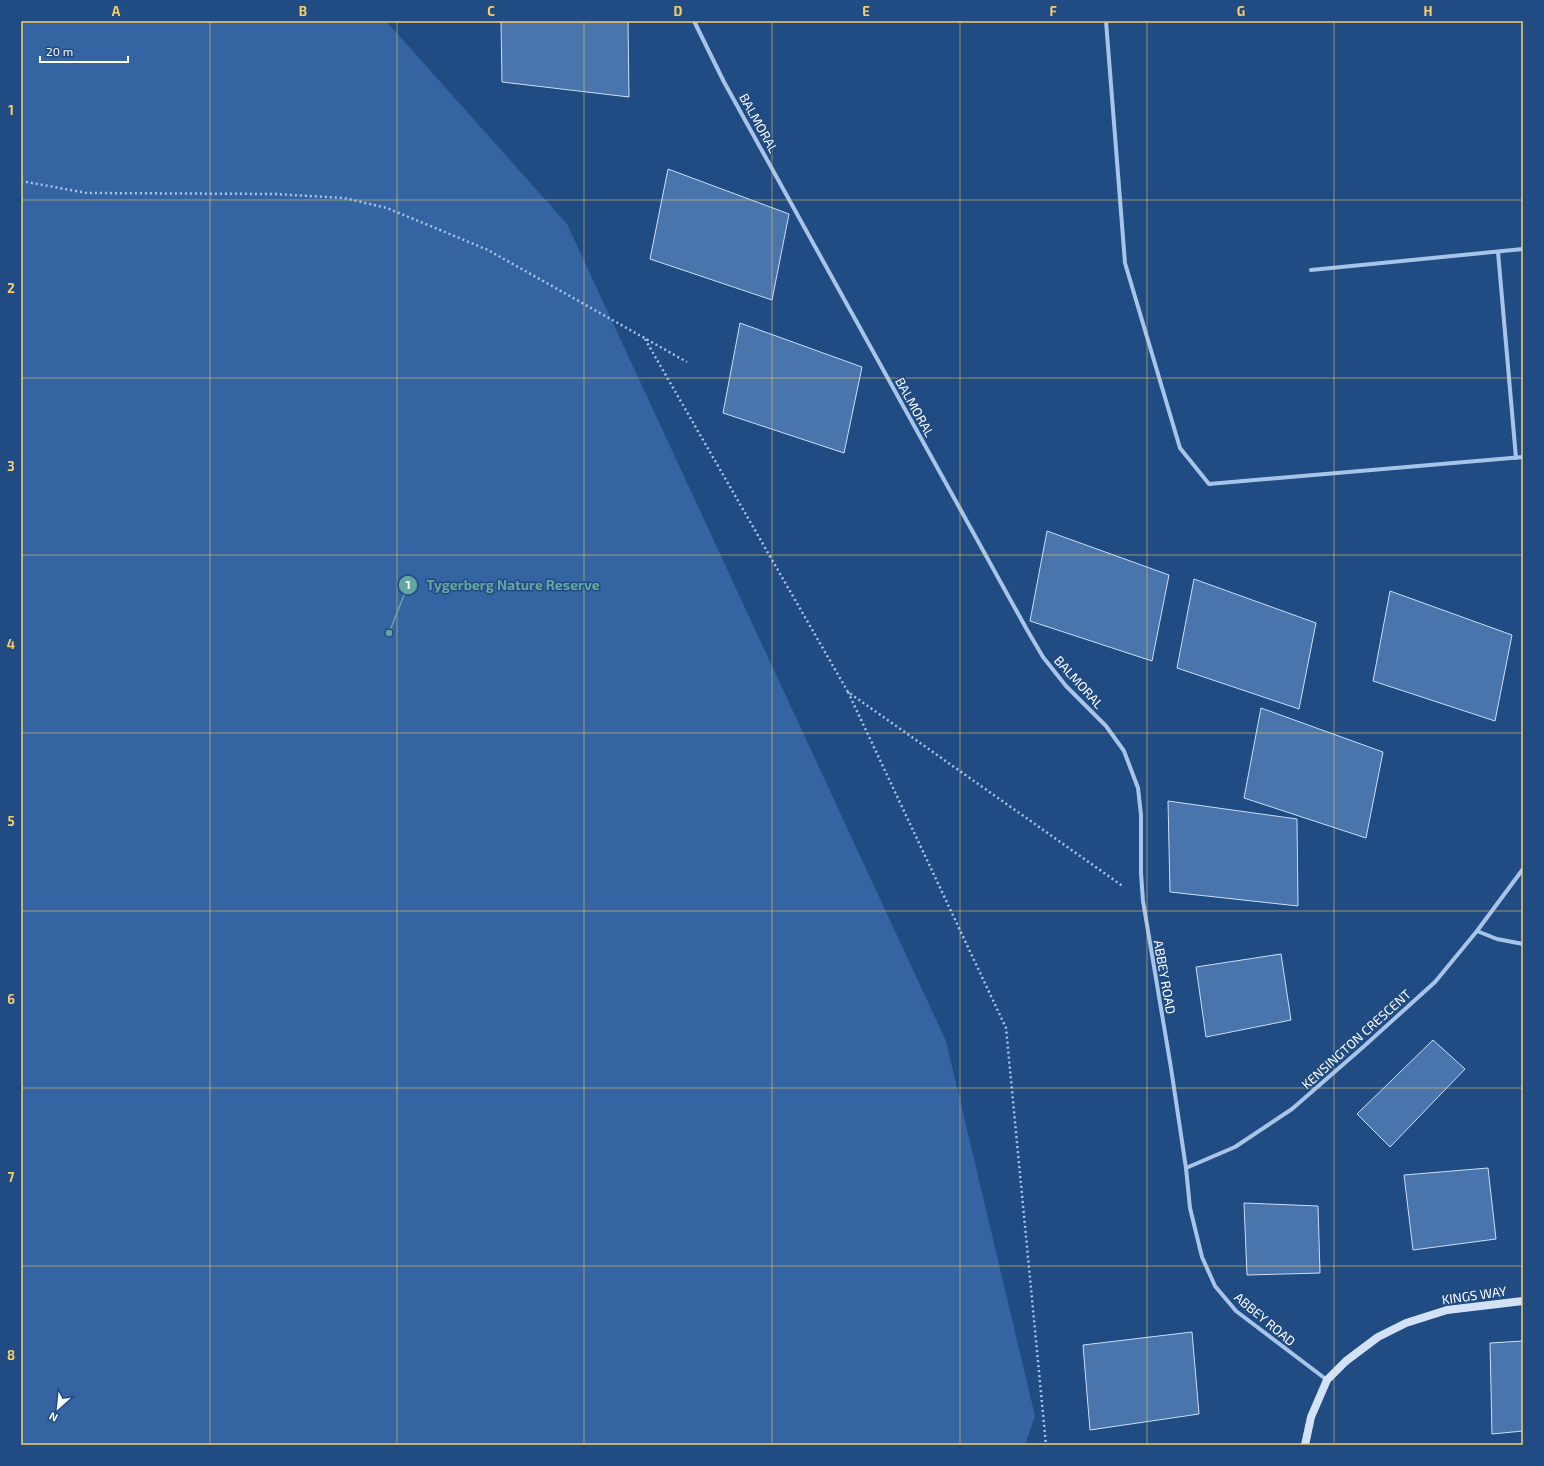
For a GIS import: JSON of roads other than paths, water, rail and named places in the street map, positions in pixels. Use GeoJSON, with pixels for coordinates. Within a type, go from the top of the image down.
{"type":"FeatureCollection","features":[{"type":"Feature","properties":{"kind":"street","name":"BALMORAL"},"geometry":{"type":"LineString","coordinates":[[694,21],[724,82],[1026,628],[1043,657],[1066,686],[1106,726],[1124,751],[1138,788]]}},
{"type":"Feature","properties":{"kind":"street"},"geometry":{"type":"LineString","coordinates":[[1106,21],[1125,263],[1180,448],[1208,484],[1523,457]]}},
{"type":"Feature","properties":{"kind":"street"},"geometry":{"type":"LineString","coordinates":[[1311,270],[1523,249]]}},
{"type":"Feature","properties":{"kind":"street"},"geometry":{"type":"LineString","coordinates":[[1498,252],[1516,458]]}},
{"type":"Feature","properties":{"kind":"street","name":"ABBEY ROAD"},"geometry":{"type":"LineString","coordinates":[[1138,788],[1141,814],[1141,873],[1143,901],[1186,1168],[1190,1208],[1202,1256],[1214,1286],[1236,1311],[1327,1380]]}},
{"type":"Feature","properties":{"kind":"street","name":"KENSINGTON CRESCENT"},"geometry":{"type":"LineString","coordinates":[[1186,1168],[1234,1147],[1292,1109],[1362,1048],[1435,982],[1478,931],[1523,869]]}},
{"type":"Feature","properties":{"kind":"street"},"geometry":{"type":"LineString","coordinates":[[1478,931],[1498,940],[1523,944]]}},
{"type":"Feature","properties":{"kind":"street","name":"KINGS WAY"},"geometry":{"type":"LineString","coordinates":[[1305,1445],[1311,1417],[1327,1380],[1346,1361],[1378,1337],[1406,1323],[1447,1310],[1523,1301]]}},
{"type":"Feature","properties":{"kind":"place","name":"Tygerberg Nature Reserve"},"geometry":{"type":"Point","coordinates":[389,633]}}]}
